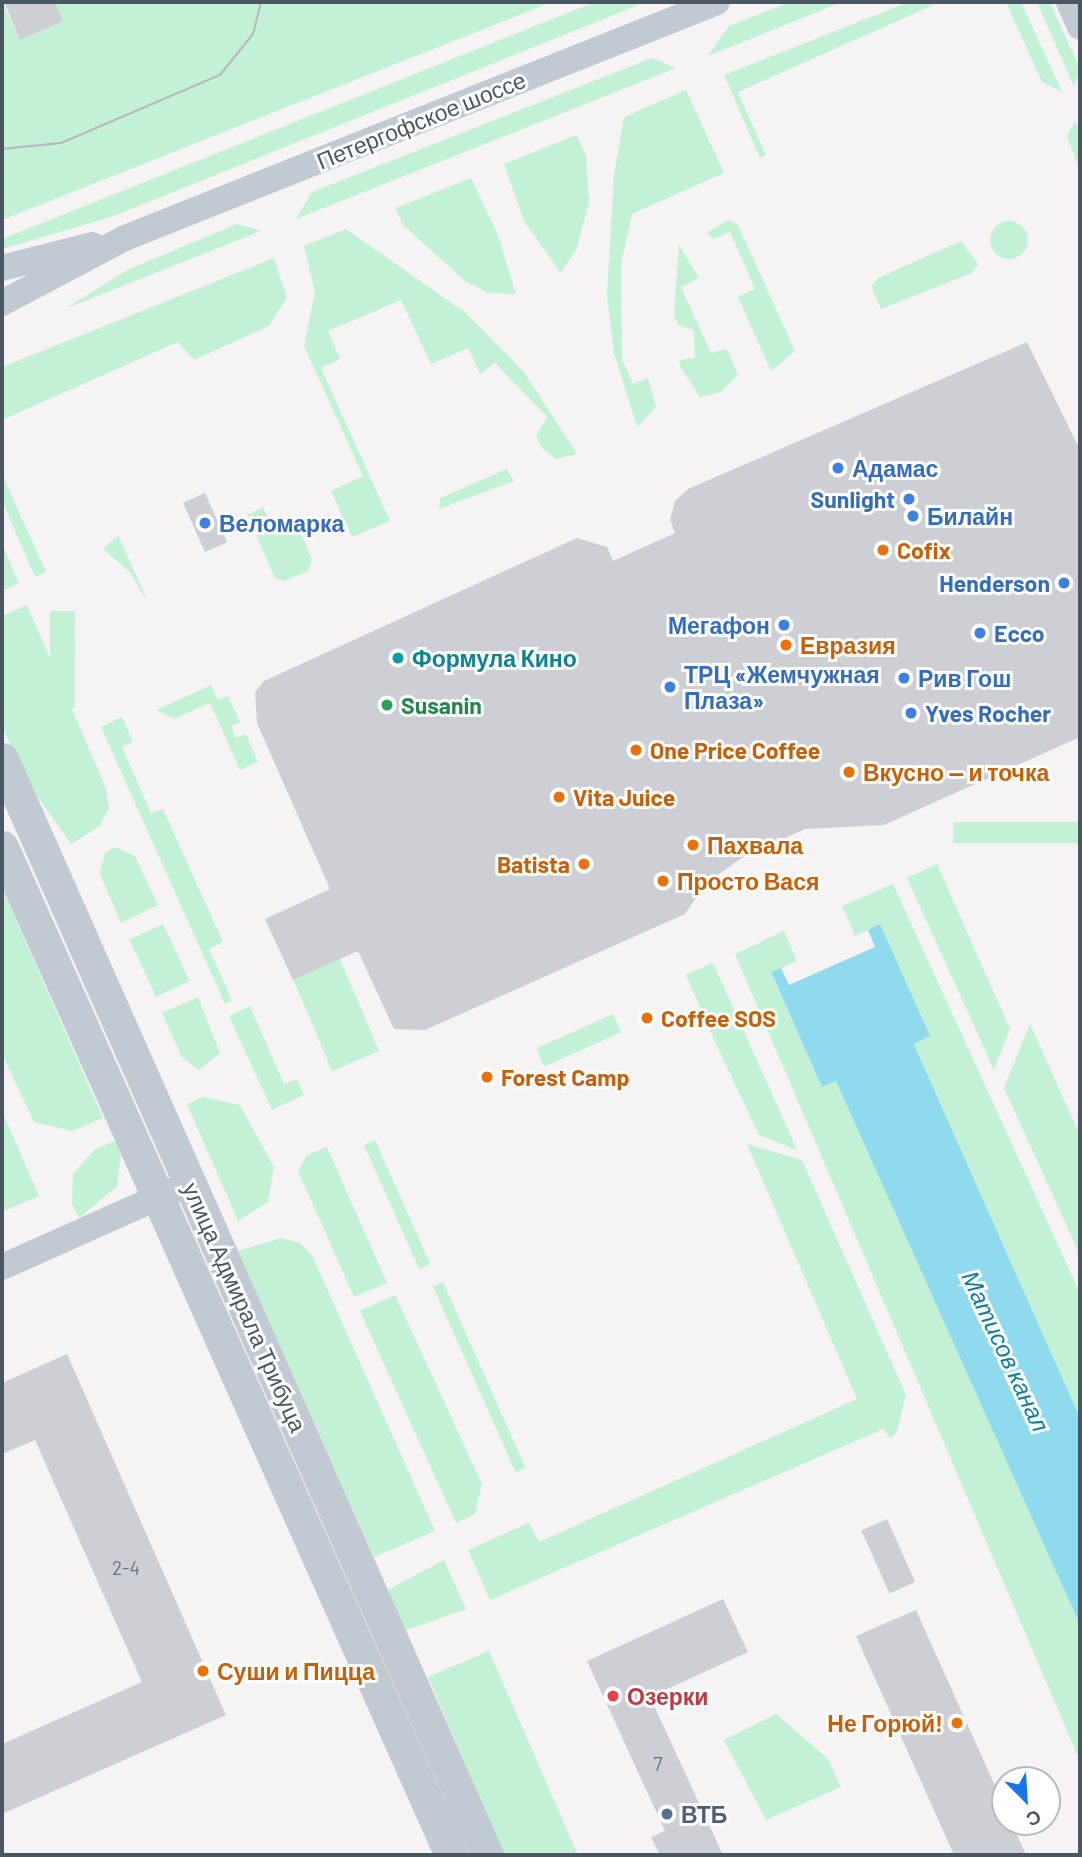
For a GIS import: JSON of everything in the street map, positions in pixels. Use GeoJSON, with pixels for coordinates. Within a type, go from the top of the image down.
{"type":"FeatureCollection","features":[{"type":"Feature","properties":{"kind":"street","name":"Петергофское шоссе"},"geometry":{"type":"LineString","coordinates":[[2,303],[125,238],[717,2]]}},
{"type":"Feature","properties":{"kind":"street"},"geometry":{"type":"LineString","coordinates":[[1069,2],[1080,27]]}},
{"type":"Feature","properties":{"kind":"street","name":"Петергофское шоссе"},"geometry":{"type":"LineString","coordinates":[[2,268],[125,238]]}},
{"type":"Feature","properties":{"kind":"street","name":"улица Адмирала Трибуца"},"geometry":{"type":"LineString","coordinates":[[2,759],[487,1855]]}},
{"type":"Feature","properties":{"kind":"street","name":"улица Адмирала Трибуца"},"geometry":{"type":"LineString","coordinates":[[2,847],[451,1855]]}},
{"type":"Feature","properties":{"kind":"street"},"geometry":{"type":"LineString","coordinates":[[2,1267],[190,1183]]}},
{"type":"Feature","properties":{"kind":"green space"},"geometry":{"type":"Polygon","coordinates":[[[2,2],[20,40],[63,21],[55,2],[552,2],[2,220],[2,2]]]}},
{"type":"Feature","properties":{"kind":"green space"},"geometry":{"type":"Polygon","coordinates":[[[595,2],[646,2],[111,217],[2,249],[2,239],[595,2]]]}},
{"type":"Feature","properties":{"kind":"green space"},"geometry":{"type":"Polygon","coordinates":[[[790,2],[842,2],[708,56],[729,26],[790,2]]]}},
{"type":"Feature","properties":{"kind":"green space"},"geometry":{"type":"Polygon","coordinates":[[[909,2],[940,2],[738,92],[766,155],[760,158],[724,75],[909,2]]]}},
{"type":"Feature","properties":{"kind":"green space"},"geometry":{"type":"Polygon","coordinates":[[[1006,2],[1021,2],[1062,92],[1042,82],[1006,2]]]}},
{"type":"Feature","properties":{"kind":"green space"},"geometry":{"type":"Polygon","coordinates":[[[1037,2],[1050,2],[1080,69],[1074,87],[1037,2]]]}},
{"type":"Feature","properties":{"kind":"green space"},"geometry":{"type":"Polygon","coordinates":[[[652,58],[676,68],[296,219],[312,192],[652,58]]]}},
{"type":"Feature","properties":{"kind":"green space"},"geometry":{"type":"Polygon","coordinates":[[[686,90],[724,173],[632,214],[621,265],[622,359],[633,384],[648,378],[656,407],[637,427],[614,353],[607,296],[614,175],[624,117],[686,90]]]}},
{"type":"Feature","properties":{"kind":"green space"},"geometry":{"type":"Polygon","coordinates":[[[1075,121],[1080,133],[1080,169],[1067,137],[1075,121]]]}},
{"type":"Feature","properties":{"kind":"green space"},"geometry":{"type":"Polygon","coordinates":[[[576,135],[586,155],[589,202],[577,248],[561,273],[524,221],[504,164],[576,135]]]}},
{"type":"Feature","properties":{"kind":"green space"},"geometry":{"type":"Polygon","coordinates":[[[471,178],[498,235],[516,294],[489,293],[465,281],[402,224],[396,208],[471,178]]]}},
{"type":"Feature","properties":{"kind":"green space"},"geometry":{"type":"Polygon","coordinates":[[[729,220],[738,225],[795,351],[771,371],[738,297],[755,289],[730,232],[713,239],[707,232],[729,220]]]}},
{"type":"Feature","properties":{"kind":"green space"},"geometry":{"type":"Polygon","coordinates":[[[1009,221],[1023,226],[1028,240],[1023,254],[1009,259],[995,254],[990,240],[995,226],[1009,221]]]}},
{"type":"Feature","properties":{"kind":"green space"},"geometry":{"type":"Polygon","coordinates":[[[237,224],[261,231],[65,309],[127,270],[237,224]]]}},
{"type":"Feature","properties":{"kind":"green space"},"geometry":{"type":"Polygon","coordinates":[[[346,229],[466,313],[524,372],[577,454],[556,459],[542,448],[536,436],[547,417],[495,363],[480,374],[468,348],[431,364],[401,300],[328,331],[340,359],[321,368],[390,521],[352,537],[331,491],[363,476],[304,346],[315,292],[304,246],[346,229]]]}},
{"type":"Feature","properties":{"kind":"green space"},"geometry":{"type":"Polygon","coordinates":[[[961,241],[978,264],[972,273],[881,309],[871,286],[878,278],[961,241]]]}},
{"type":"Feature","properties":{"kind":"green space"},"geometry":{"type":"Polygon","coordinates":[[[679,245],[699,278],[681,287],[711,353],[727,349],[738,375],[721,392],[700,397],[681,368],[679,360],[695,358],[694,330],[678,325],[674,315],[679,245]]]}},
{"type":"Feature","properties":{"kind":"green space"},"geometry":{"type":"Polygon","coordinates":[[[274,258],[287,298],[269,326],[194,360],[178,342],[2,420],[2,367],[274,258]]]}},
{"type":"Feature","properties":{"kind":"green space"},"geometry":{"type":"Polygon","coordinates":[[[507,469],[514,481],[439,509],[440,498],[507,469]]]}},
{"type":"Feature","properties":{"kind":"green space"},"geometry":{"type":"Polygon","coordinates":[[[2,474],[46,572],[35,577],[2,501],[2,474]]]}},
{"type":"Feature","properties":{"kind":"green space"},"geometry":{"type":"Polygon","coordinates":[[[263,507],[274,530],[297,524],[312,559],[308,571],[284,581],[275,578],[247,515],[263,507]]]}},
{"type":"Feature","properties":{"kind":"green space"},"geometry":{"type":"Polygon","coordinates":[[[118,535],[145,598],[130,572],[103,549],[118,535]]]}},
{"type":"Feature","properties":{"kind":"green space"},"geometry":{"type":"Polygon","coordinates":[[[2,544],[19,583],[2,591],[2,544]]]}},
{"type":"Feature","properties":{"kind":"green space"},"geometry":{"type":"Polygon","coordinates":[[[27,605],[106,788],[109,808],[100,826],[71,844],[28,783],[2,726],[2,616],[27,605]]]}},
{"type":"Feature","properties":{"kind":"green space"},"geometry":{"type":"Polygon","coordinates":[[[50,611],[75,611],[75,708],[50,708],[50,611]]]}},
{"type":"Feature","properties":{"kind":"green space"},"geometry":{"type":"Polygon","coordinates":[[[211,685],[218,700],[228,696],[240,722],[231,726],[236,738],[246,734],[258,762],[240,770],[210,703],[174,719],[156,710],[211,685]]]}},
{"type":"Feature","properties":{"kind":"green space"},"geometry":{"type":"Polygon","coordinates":[[[122,717],[133,742],[122,747],[151,813],[163,809],[223,942],[209,949],[232,1000],[225,1004],[101,727],[122,717]]]}},
{"type":"Feature","properties":{"kind":"green space"},"geometry":{"type":"Polygon","coordinates":[[[953,822],[1080,822],[1080,843],[953,843],[953,822]]]}},
{"type":"Feature","properties":{"kind":"green space"},"geometry":{"type":"Polygon","coordinates":[[[115,847],[135,856],[158,905],[121,923],[100,874],[105,853],[115,847]]]}},
{"type":"Feature","properties":{"kind":"green space"},"geometry":{"type":"Polygon","coordinates":[[[937,864],[1010,1029],[994,1070],[907,878],[937,864]]]}},
{"type":"Feature","properties":{"kind":"green space"},"geometry":{"type":"Polygon","coordinates":[[[893,884],[1080,1293],[1080,1418],[914,1043],[929,1037],[880,925],[855,936],[842,906],[893,884]]]}},
{"type":"Feature","properties":{"kind":"green space"},"geometry":{"type":"Polygon","coordinates":[[[2,888],[103,1118],[72,1131],[34,1122],[2,1054],[2,888]]]}},
{"type":"Feature","properties":{"kind":"green space"},"geometry":{"type":"Polygon","coordinates":[[[163,924],[190,981],[156,997],[129,940],[163,924]]]}},
{"type":"Feature","properties":{"kind":"green space"},"geometry":{"type":"Polygon","coordinates":[[[784,931],[797,961],[771,973],[822,1086],[836,1080],[1080,1625],[1080,1761],[735,954],[784,931]]]}},
{"type":"Feature","properties":{"kind":"green space"},"geometry":{"type":"Polygon","coordinates":[[[340,959],[379,1051],[332,1071],[293,979],[340,959]]]}},
{"type":"Feature","properties":{"kind":"green space"},"geometry":{"type":"Polygon","coordinates":[[[713,963],[797,1150],[759,1135],[716,1044],[686,975],[713,963]]]}},
{"type":"Feature","properties":{"kind":"green space"},"geometry":{"type":"Polygon","coordinates":[[[198,997],[220,1053],[199,1070],[182,1057],[162,1013],[198,997]]]}},
{"type":"Feature","properties":{"kind":"green space"},"geometry":{"type":"Polygon","coordinates":[[[250,1006],[284,1084],[297,1079],[304,1095],[272,1110],[229,1016],[250,1006]]]}},
{"type":"Feature","properties":{"kind":"green space"},"geometry":{"type":"Polygon","coordinates":[[[613,1014],[621,1032],[544,1066],[536,1048],[613,1014]]]}},
{"type":"Feature","properties":{"kind":"green space"},"geometry":{"type":"Polygon","coordinates":[[[1030,1024],[1080,1135],[1080,1255],[1004,1088],[1030,1024]]]}},
{"type":"Feature","properties":{"kind":"green space"},"geometry":{"type":"Polygon","coordinates":[[[203,1097],[240,1105],[274,1167],[268,1202],[238,1221],[187,1104],[203,1097]]]}},
{"type":"Feature","properties":{"kind":"green space"},"geometry":{"type":"Polygon","coordinates":[[[2,1111],[39,1196],[2,1212],[2,1111]]]}},
{"type":"Feature","properties":{"kind":"green space"},"geometry":{"type":"Polygon","coordinates":[[[375,1140],[430,1264],[419,1269],[364,1145],[375,1140]]]}},
{"type":"Feature","properties":{"kind":"green space"},"geometry":{"type":"Polygon","coordinates":[[[115,1141],[121,1154],[117,1186],[79,1218],[72,1204],[73,1174],[94,1150],[115,1141]]]}},
{"type":"Feature","properties":{"kind":"green space"},"geometry":{"type":"Polygon","coordinates":[[[747,1144],[802,1160],[906,1395],[897,1431],[891,1438],[883,1429],[490,1600],[468,1550],[529,1523],[539,1542],[857,1399],[747,1144]]]}},
{"type":"Feature","properties":{"kind":"green space"},"geometry":{"type":"Polygon","coordinates":[[[327,1147],[387,1283],[354,1297],[298,1171],[307,1155],[327,1147]]]}},
{"type":"Feature","properties":{"kind":"green space"},"geometry":{"type":"Polygon","coordinates":[[[281,1238],[300,1243],[312,1255],[435,1531],[374,1557],[238,1251],[281,1238]]]}},
{"type":"Feature","properties":{"kind":"green space"},"geometry":{"type":"Polygon","coordinates":[[[443,1282],[526,1467],[516,1472],[433,1286],[443,1282]]]}},
{"type":"Feature","properties":{"kind":"green space"},"geometry":{"type":"Polygon","coordinates":[[[395,1295],[482,1484],[475,1514],[456,1523],[360,1311],[395,1295]]]}},
{"type":"Feature","properties":{"kind":"green space"},"geometry":{"type":"Polygon","coordinates":[[[444,1560],[466,1609],[404,1631],[386,1591],[444,1560]]]}},
{"type":"Feature","properties":{"kind":"green space"},"geometry":{"type":"Polygon","coordinates":[[[489,1651],[578,1855],[504,1855],[428,1677],[489,1651]]]}},
{"type":"Feature","properties":{"kind":"green space"},"geometry":{"type":"Polygon","coordinates":[[[776,1714],[828,1759],[841,1787],[766,1820],[724,1740],[776,1714]]]}},
{"type":"Feature","properties":{"kind":"water","name":"Матисов канал"},"geometry":{"type":"Polygon","coordinates":[[[880,924],[930,1036],[914,1044],[1080,1418],[1080,1625],[836,1081],[822,1087],[771,972],[781,968],[789,985],[875,947],[868,930],[880,924]]]}},
{"type":"Feature","properties":{"kind":"building"},"geometry":{"type":"Polygon","coordinates":[[[4,2],[55,2],[63,21],[20,40],[4,2]]]}},
{"type":"Feature","properties":{"kind":"building","name":"ТРЦ «Жемчужная Плаза»"},"geometry":{"type":"Polygon","coordinates":[[[1027,342],[1080,450],[1080,737],[884,825],[805,829],[743,857],[705,884],[685,914],[425,1030],[394,1029],[358,951],[293,980],[265,919],[330,889],[257,723],[255,692],[264,681],[577,538],[607,547],[613,561],[675,533],[670,520],[675,501],[688,489],[1027,342]]]}},
{"type":"Feature","properties":{"kind":"building","name":"Веломарка"},"geometry":{"type":"Polygon","coordinates":[[[205,493],[227,542],[205,552],[183,503],[205,493]]]}},
{"type":"Feature","properties":{"kind":"building"},"geometry":{"type":"Polygon","coordinates":[[[67,1354],[226,1715],[2,1814],[2,1744],[142,1682],[35,1440],[2,1454],[2,1383],[67,1354]]]}},
{"type":"Feature","properties":{"kind":"building"},"geometry":{"type":"Polygon","coordinates":[[[887,1519],[915,1582],[889,1593],[861,1530],[887,1519]]]}},
{"type":"Feature","properties":{"kind":"building"},"geometry":{"type":"Polygon","coordinates":[[[723,1599],[748,1652],[650,1697],[723,1855],[660,1855],[651,1837],[665,1831],[587,1661],[723,1599]]]}},
{"type":"Feature","properties":{"kind":"building"},"geometry":{"type":"Polygon","coordinates":[[[916,1610],[991,1777],[991,1836],[1017,1836],[1026,1855],[954,1855],[856,1636],[916,1610]]]}},
{"type":"Feature","properties":{"kind":"tram line"},"geometry":{"type":"LineString","coordinates":[[2,149],[61,143],[220,75],[253,34],[261,2]]}},
{"type":"Feature","properties":{"kind":"place","name":"Адамас"},"geometry":{"type":"Point","coordinates":[838,468]}},
{"type":"Feature","properties":{"kind":"place","name":"Sunlight"},"geometry":{"type":"Point","coordinates":[909,499]}},
{"type":"Feature","properties":{"kind":"place","name":"Билайн"},"geometry":{"type":"Point","coordinates":[913,516]}},
{"type":"Feature","properties":{"kind":"place","name":"Веломарка"},"geometry":{"type":"Point","coordinates":[205,523]}},
{"type":"Feature","properties":{"kind":"place","name":"Cofix"},"geometry":{"type":"Point","coordinates":[883,550]}},
{"type":"Feature","properties":{"kind":"place","name":"Henderson"},"geometry":{"type":"Point","coordinates":[1064,583]}},
{"type":"Feature","properties":{"kind":"place","name":"Мегафон"},"geometry":{"type":"Point","coordinates":[784,625]}},
{"type":"Feature","properties":{"kind":"place","name":"Ecco"},"geometry":{"type":"Point","coordinates":[980,633]}},
{"type":"Feature","properties":{"kind":"place","name":"Евразия"},"geometry":{"type":"Point","coordinates":[786,645]}},
{"type":"Feature","properties":{"kind":"place","name":"Формула Кино"},"geometry":{"type":"Point","coordinates":[398,658]}},
{"type":"Feature","properties":{"kind":"place","name":"Рив Гош"},"geometry":{"type":"Point","coordinates":[904,678]}},
{"type":"Feature","properties":{"kind":"place","name":"ТРЦ «Жемчужная Плаза»"},"geometry":{"type":"Point","coordinates":[670,687]}},
{"type":"Feature","properties":{"kind":"place","name":"Susanin"},"geometry":{"type":"Point","coordinates":[387,705]}},
{"type":"Feature","properties":{"kind":"place","name":"Yves Rocher"},"geometry":{"type":"Point","coordinates":[911,713]}},
{"type":"Feature","properties":{"kind":"place","name":"One Price Coffee"},"geometry":{"type":"Point","coordinates":[636,750]}},
{"type":"Feature","properties":{"kind":"place","name":"Вкусно — и точка"},"geometry":{"type":"Point","coordinates":[849,772]}},
{"type":"Feature","properties":{"kind":"place","name":"Vita Juice"},"geometry":{"type":"Point","coordinates":[559,797]}},
{"type":"Feature","properties":{"kind":"place","name":"Пахвала"},"geometry":{"type":"Point","coordinates":[693,845]}},
{"type":"Feature","properties":{"kind":"place","name":"Batista"},"geometry":{"type":"Point","coordinates":[584,864]}},
{"type":"Feature","properties":{"kind":"place","name":"Просто Вася"},"geometry":{"type":"Point","coordinates":[663,881]}},
{"type":"Feature","properties":{"kind":"place","name":"Coffee SOS"},"geometry":{"type":"Point","coordinates":[647,1018]}},
{"type":"Feature","properties":{"kind":"place","name":"Forest Camp"},"geometry":{"type":"Point","coordinates":[487,1077]}},
{"type":"Feature","properties":{"kind":"place","name":"Суши и Пицца"},"geometry":{"type":"Point","coordinates":[203,1671]}},
{"type":"Feature","properties":{"kind":"place","name":"Озерки"},"geometry":{"type":"Point","coordinates":[613,1696]}},
{"type":"Feature","properties":{"kind":"place","name":"Не Горюй!"},"geometry":{"type":"Point","coordinates":[957,1723]}},
{"type":"Feature","properties":{"kind":"place","name":"ВТБ"},"geometry":{"type":"Point","coordinates":[667,1814]}}]}
